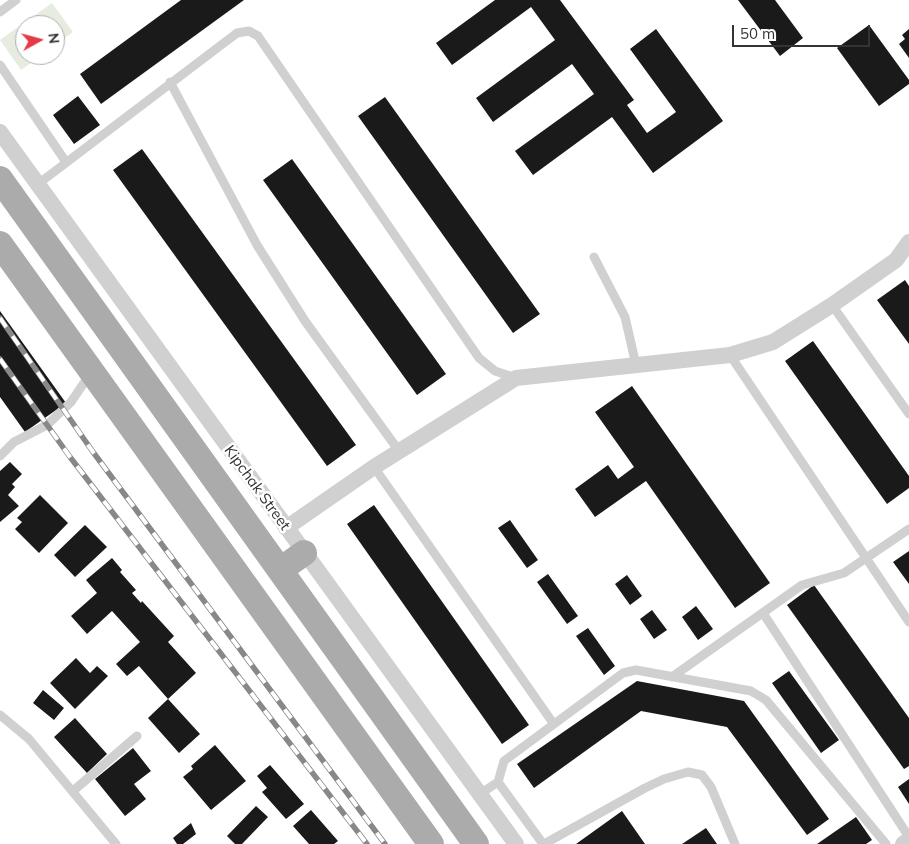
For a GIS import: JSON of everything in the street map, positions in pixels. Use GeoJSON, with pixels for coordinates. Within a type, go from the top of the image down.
{"type":"FeatureCollection","features":[{"type":"Feature","properties":{"kind":"main road","name":"Kipchak Street"},"geometry":{"type":"LineString","coordinates":[[0,180],[476,844]]}},
{"type":"Feature","properties":{"kind":"main road"},"geometry":{"type":"LineString","coordinates":[[0,244],[431,844]]}},
{"type":"Feature","properties":{"kind":"main road"},"geometry":{"type":"LineString","coordinates":[[280,570],[304,552]]}},
{"type":"Feature","properties":{"kind":"street","name":"Kipchak Street"},"geometry":{"type":"LineString","coordinates":[[0,132],[516,844]]}},
{"type":"Feature","properties":{"kind":"street"},"geometry":{"type":"LineString","coordinates":[[286,528],[374,467],[516,378],[730,355],[772,342],[832,305],[896,260],[909,242]]}},
{"type":"Feature","properties":{"kind":"street"},"geometry":{"type":"LineString","coordinates":[[903,844],[909,838]]}},
{"type":"Feature","properties":{"kind":"lane"},"geometry":{"type":"LineString","coordinates":[[0,12],[16,0]]}},
{"type":"Feature","properties":{"kind":"lane"},"geometry":{"type":"LineString","coordinates":[[38,184],[237,33],[250,31],[258,36],[479,358],[495,371],[516,378]]}},
{"type":"Feature","properties":{"kind":"lane"},"geometry":{"type":"LineString","coordinates":[[0,65],[66,162]]}},
{"type":"Feature","properties":{"kind":"lane"},"geometry":{"type":"LineString","coordinates":[[170,82],[266,260],[305,321],[399,451]]}},
{"type":"Feature","properties":{"kind":"lane"},"geometry":{"type":"LineString","coordinates":[[594,257],[625,317],[636,365]]}},
{"type":"Feature","properties":{"kind":"lane"},"geometry":{"type":"LineString","coordinates":[[832,305],[909,414]]}},
{"type":"Feature","properties":{"kind":"lane"},"geometry":{"type":"LineString","coordinates":[[730,355],[909,622]]}},
{"type":"Feature","properties":{"kind":"lane"},"geometry":{"type":"LineString","coordinates":[[0,456],[14,442],[47,425],[71,402],[92,371]]}},
{"type":"Feature","properties":{"kind":"lane"},"geometry":{"type":"LineString","coordinates":[[374,467],[553,723]]}},
{"type":"Feature","properties":{"kind":"lane"},"geometry":{"type":"LineString","coordinates":[[672,677],[802,585],[844,572],[909,529]]}},
{"type":"Feature","properties":{"kind":"lane"},"geometry":{"type":"LineString","coordinates":[[763,613],[909,838]]}},
{"type":"Feature","properties":{"kind":"lane"},"geometry":{"type":"LineString","coordinates":[[480,794],[498,782],[504,761],[623,672],[636,670],[751,692],[766,700],[886,844]]}},
{"type":"Feature","properties":{"kind":"lane"},"geometry":{"type":"LineString","coordinates":[[0,715],[30,739],[116,844]]}},
{"type":"Feature","properties":{"kind":"lane"},"geometry":{"type":"LineString","coordinates":[[73,791],[137,736]]}},
{"type":"Feature","properties":{"kind":"lane"},"geometry":{"type":"LineString","coordinates":[[498,782],[544,844],[664,779],[688,772],[702,775],[711,787],[736,844]]}},
{"type":"Feature","properties":{"kind":"shaded area"},"geometry":{"type":"Polygon","coordinates":[[[52,3],[61,15],[35,15],[52,3]]]}},
{"type":"Feature","properties":{"kind":"shaded area"},"geometry":{"type":"Polygon","coordinates":[[[65,21],[73,32],[65,38],[65,21]]]}},
{"type":"Feature","properties":{"kind":"shaded area"},"geometry":{"type":"Polygon","coordinates":[[[15,29],[15,61],[0,40],[15,29]]]}},
{"type":"Feature","properties":{"kind":"shaded area"},"geometry":{"type":"Polygon","coordinates":[[[18,65],[28,65],[21,70],[18,65]]]}},
{"type":"Feature","properties":{"kind":"building"},"geometry":{"type":"Polygon","coordinates":[[[181,0],[244,0],[101,104],[80,74],[181,0]]]}},
{"type":"Feature","properties":{"kind":"building"},"geometry":{"type":"Polygon","coordinates":[[[495,0],[560,0],[634,100],[627,105],[647,133],[676,112],[630,49],[656,29],[723,121],[653,173],[612,117],[533,175],[515,151],[594,94],[572,64],[493,122],[476,98],[555,40],[531,7],[452,65],[436,43],[495,0]]]}},
{"type":"Feature","properties":{"kind":"building"},"geometry":{"type":"Polygon","coordinates":[[[738,0],[775,0],[803,38],[780,56],[738,0]]]}},
{"type":"Feature","properties":{"kind":"building"},"geometry":{"type":"Polygon","coordinates":[[[869,25],[909,80],[909,84],[879,106],[837,48],[869,25]]]}},
{"type":"Feature","properties":{"kind":"building"},"geometry":{"type":"Polygon","coordinates":[[[909,29],[909,58],[899,44],[905,39],[902,35],[909,29]]]}},
{"type":"Feature","properties":{"kind":"building"},"geometry":{"type":"Polygon","coordinates":[[[78,96],[100,125],[74,144],[53,115],[78,96]]]}},
{"type":"Feature","properties":{"kind":"building"},"geometry":{"type":"Polygon","coordinates":[[[385,97],[540,314],[513,333],[358,116],[385,97]]]}},
{"type":"Feature","properties":{"kind":"building"},"geometry":{"type":"Polygon","coordinates":[[[142,149],[356,445],[327,466],[113,170],[142,149]]]}},
{"type":"Feature","properties":{"kind":"building"},"geometry":{"type":"Polygon","coordinates":[[[292,159],[446,374],[417,395],[263,180],[292,159]]]}},
{"type":"Feature","properties":{"kind":"building"},"geometry":{"type":"Polygon","coordinates":[[[905,280],[909,286],[909,344],[877,300],[905,280]]]}},
{"type":"Feature","properties":{"kind":"building"},"geometry":{"type":"Polygon","coordinates":[[[0,311],[66,403],[25,432],[0,397],[0,311]]]}},
{"type":"Feature","properties":{"kind":"building"},"geometry":{"type":"Polygon","coordinates":[[[813,341],[909,476],[909,488],[887,504],[785,361],[813,341]]]}},
{"type":"Feature","properties":{"kind":"building"},"geometry":{"type":"Polygon","coordinates":[[[632,386],[770,583],[735,608],[646,481],[595,517],[575,489],[608,465],[618,479],[634,467],[595,412],[632,386]]]}},
{"type":"Feature","properties":{"kind":"building"},"geometry":{"type":"Polygon","coordinates":[[[10,462],[22,474],[12,484],[15,487],[8,495],[19,506],[0,522],[0,471],[10,462]]]}},
{"type":"Feature","properties":{"kind":"building"},"geometry":{"type":"Polygon","coordinates":[[[40,495],[68,523],[39,553],[15,529],[22,522],[17,518],[40,495]]]}},
{"type":"Feature","properties":{"kind":"building"},"geometry":{"type":"Polygon","coordinates":[[[374,505],[529,725],[502,744],[347,524],[374,505]]]}},
{"type":"Feature","properties":{"kind":"building"},"geometry":{"type":"Polygon","coordinates":[[[510,520],[538,560],[527,568],[498,528],[510,520]]]}},
{"type":"Feature","properties":{"kind":"building"},"geometry":{"type":"Polygon","coordinates":[[[85,525],[107,547],[75,577],[54,555],[85,525]]]}},
{"type":"Feature","properties":{"kind":"building"},"geometry":{"type":"Polygon","coordinates":[[[909,551],[909,584],[893,562],[909,551]]]}},
{"type":"Feature","properties":{"kind":"building"},"geometry":{"type":"Polygon","coordinates":[[[112,558],[122,570],[120,572],[136,590],[132,593],[141,603],[142,601],[174,636],[168,642],[196,673],[168,699],[139,666],[127,676],[116,664],[140,642],[112,611],[87,634],[71,616],[97,593],[86,580],[112,558]]]}},
{"type":"Feature","properties":{"kind":"building"},"geometry":{"type":"Polygon","coordinates":[[[548,574],[578,616],[567,624],[537,582],[548,574]]]}},
{"type":"Feature","properties":{"kind":"building"},"geometry":{"type":"Polygon","coordinates":[[[627,575],[642,596],[630,605],[615,584],[627,575]]]}},
{"type":"Feature","properties":{"kind":"building"},"geometry":{"type":"Polygon","coordinates":[[[814,585],[909,718],[909,766],[904,769],[787,605],[814,585]]]}},
{"type":"Feature","properties":{"kind":"building"},"geometry":{"type":"Polygon","coordinates":[[[696,606],[713,629],[698,640],[682,617],[696,606]]]}},
{"type":"Feature","properties":{"kind":"building"},"geometry":{"type":"Polygon","coordinates":[[[652,610],[667,630],[654,639],[640,619],[652,610]]]}},
{"type":"Feature","properties":{"kind":"building"},"geometry":{"type":"Polygon","coordinates":[[[588,628],[615,666],[604,675],[576,636],[588,628]]]}},
{"type":"Feature","properties":{"kind":"building"},"geometry":{"type":"Polygon","coordinates":[[[76,658],[90,673],[97,666],[108,676],[75,709],[50,683],[76,658]]]}},
{"type":"Feature","properties":{"kind":"building"},"geometry":{"type":"Polygon","coordinates":[[[789,671],[839,740],[821,753],[772,683],[789,671]]]}},
{"type":"Feature","properties":{"kind":"building"},"geometry":{"type":"Polygon","coordinates":[[[637,681],[744,701],[829,819],[807,835],[727,727],[641,711],[534,788],[517,764],[637,681]]]}},
{"type":"Feature","properties":{"kind":"building"},"geometry":{"type":"Polygon","coordinates":[[[43,690],[64,708],[54,720],[33,703],[43,690]]]}},
{"type":"Feature","properties":{"kind":"building"},"geometry":{"type":"Polygon","coordinates":[[[168,699],[200,734],[179,753],[148,718],[168,699]]]}},
{"type":"Feature","properties":{"kind":"building"},"geometry":{"type":"Polygon","coordinates":[[[75,718],[107,754],[87,773],[54,737],[75,718]]]}},
{"type":"Feature","properties":{"kind":"building"},"geometry":{"type":"Polygon","coordinates":[[[215,745],[246,781],[211,810],[183,777],[193,769],[191,766],[215,745]]]}},
{"type":"Feature","properties":{"kind":"building"},"geometry":{"type":"Polygon","coordinates":[[[133,748],[151,771],[134,784],[146,799],[125,816],[95,779],[133,748]]]}},
{"type":"Feature","properties":{"kind":"building"},"geometry":{"type":"Polygon","coordinates":[[[270,765],[304,804],[286,819],[262,792],[267,788],[257,776],[270,765]]]}},
{"type":"Feature","properties":{"kind":"building"},"geometry":{"type":"Polygon","coordinates":[[[909,779],[909,804],[898,787],[909,779]]]}},
{"type":"Feature","properties":{"kind":"building"},"geometry":{"type":"Polygon","coordinates":[[[256,806],[268,817],[242,844],[235,844],[227,836],[256,806]]]}},
{"type":"Feature","properties":{"kind":"building"},"geometry":{"type":"Polygon","coordinates":[[[311,810],[338,841],[334,844],[309,844],[293,826],[311,810]]]}},
{"type":"Feature","properties":{"kind":"building"},"geometry":{"type":"Polygon","coordinates":[[[622,811],[645,844],[576,844],[622,811]]]}},
{"type":"Feature","properties":{"kind":"building"},"geometry":{"type":"Polygon","coordinates":[[[856,817],[872,840],[866,844],[817,844],[856,817]]]}},
{"type":"Feature","properties":{"kind":"building"},"geometry":{"type":"Polygon","coordinates":[[[191,823],[196,834],[183,844],[177,844],[173,838],[191,823]]]}},
{"type":"Feature","properties":{"kind":"building"},"geometry":{"type":"Polygon","coordinates":[[[706,828],[717,844],[682,844],[706,828]]]}},
{"type":"Feature","properties":{"kind":"railway"},"geometry":{"type":"LineString","coordinates":[[0,318],[93,452],[385,844]]}},
{"type":"Feature","properties":{"kind":"railway"},"geometry":{"type":"LineString","coordinates":[[0,359],[70,457],[367,844]]}}]}
